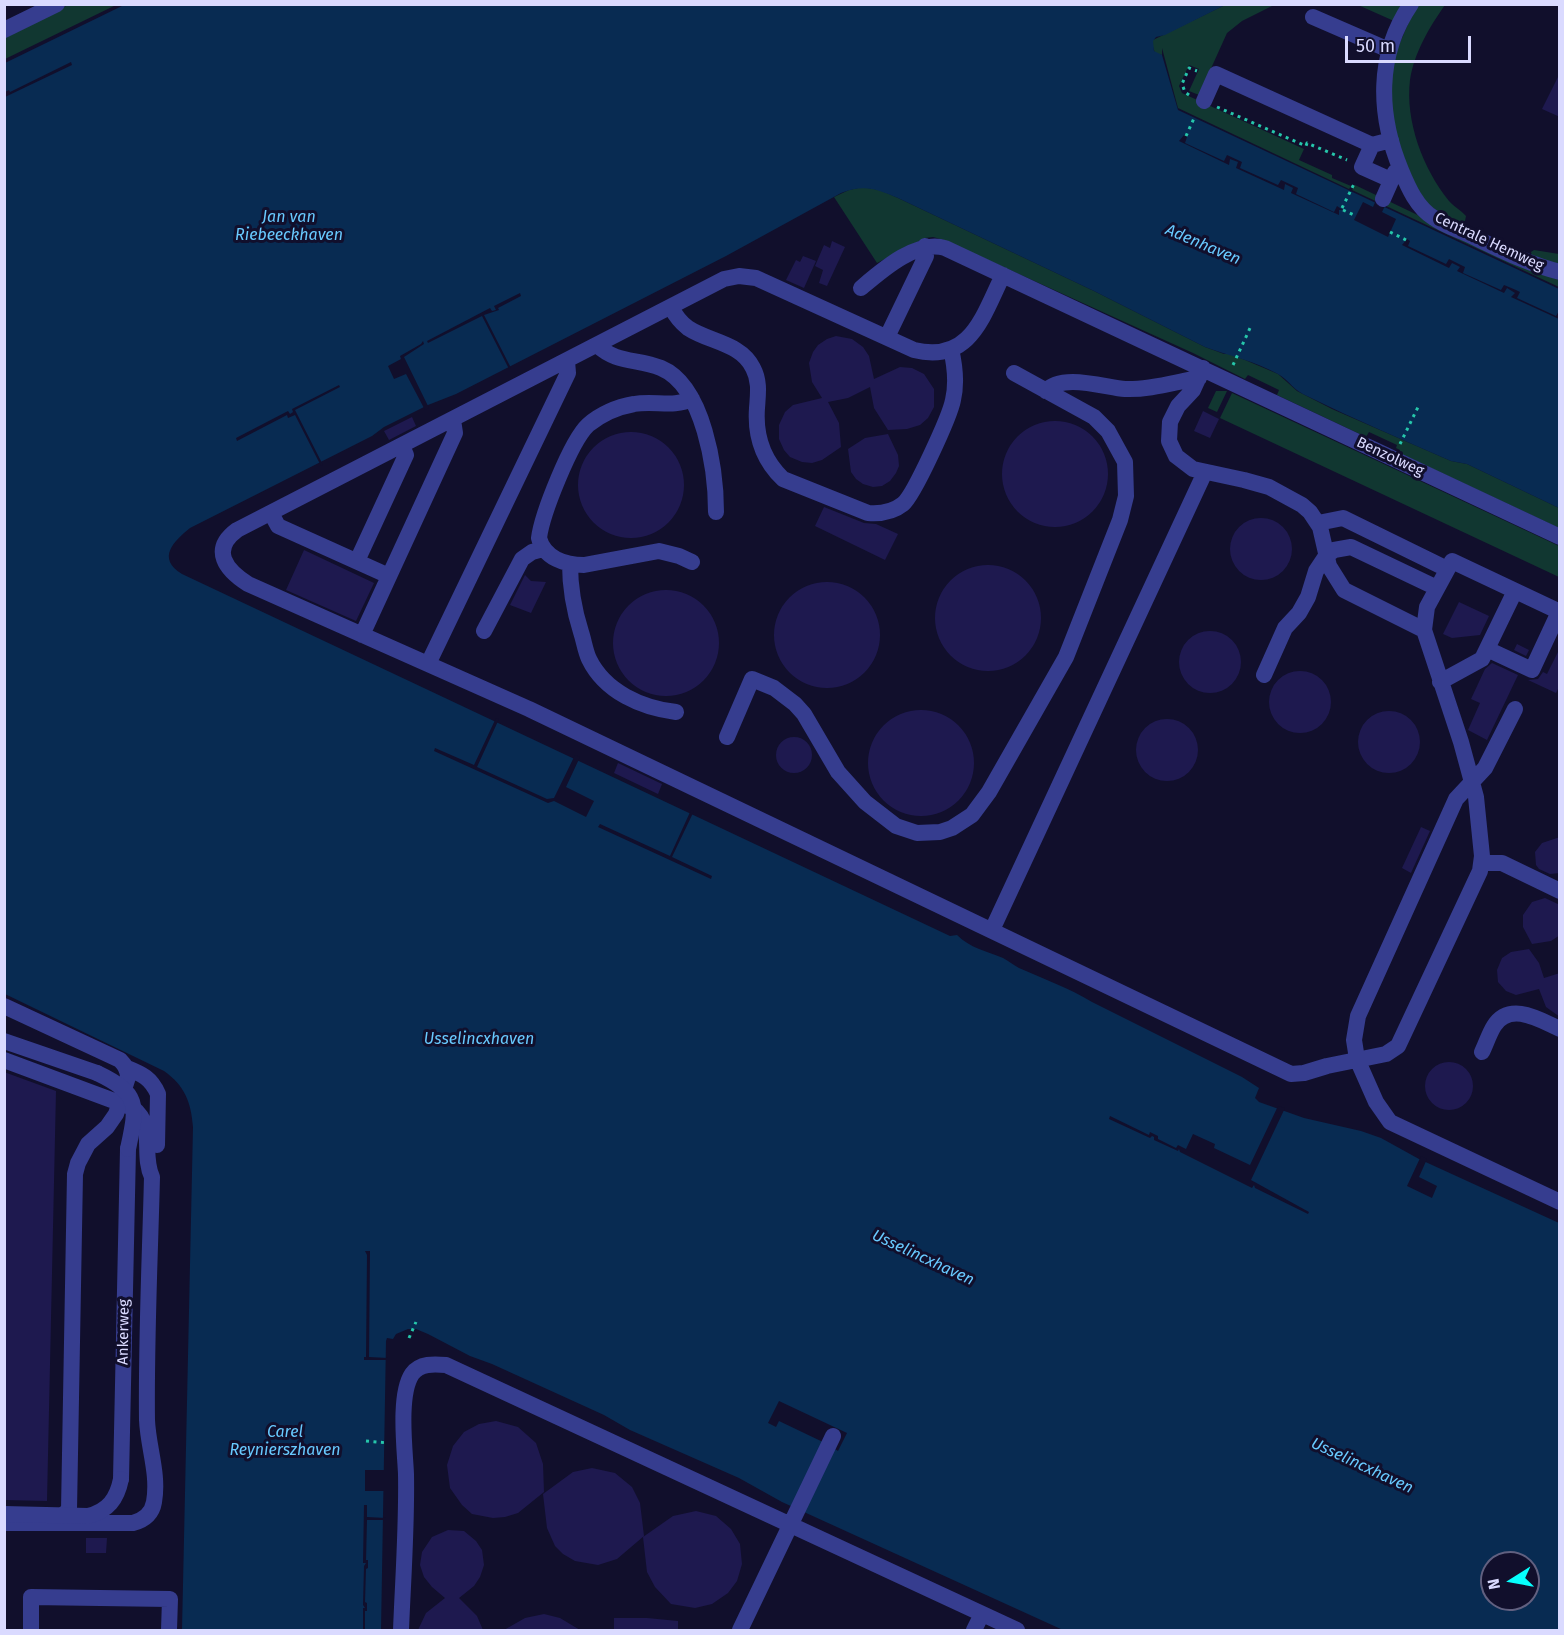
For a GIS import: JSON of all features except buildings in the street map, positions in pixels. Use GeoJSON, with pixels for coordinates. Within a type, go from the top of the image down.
{"type":"FeatureCollection","features":[{"type":"Feature","properties":{"kind":"street"},"geometry":{"type":"LineString","coordinates":[[4,30],[57,4]]}},
{"type":"Feature","properties":{"kind":"street","name":"Centrale Hemweg"},"geometry":{"type":"LineString","coordinates":[[1411,4],[1400,22],[1389,50],[1384,74],[1383,102],[1396,174],[1433,218],[1528,262],[1560,272]]}},
{"type":"Feature","properties":{"kind":"street"},"geometry":{"type":"LineString","coordinates":[[1313,17],[1389,50]]}},
{"type":"Feature","properties":{"kind":"street"},"geometry":{"type":"LineString","coordinates":[[1204,101],[1216,75],[1372,145],[1391,140]]}},
{"type":"Feature","properties":{"kind":"street"},"geometry":{"type":"LineString","coordinates":[[1372,145],[1362,167],[1396,174],[1383,199]]}},
{"type":"Feature","properties":{"kind":"street"},"geometry":{"type":"LineString","coordinates":[[861,288],[884,269],[925,246],[926,256],[887,338]]}},
{"type":"Feature","properties":{"kind":"street","name":"Benzolweg"},"geometry":{"type":"LineString","coordinates":[[925,246],[945,248],[1201,373],[1226,372],[1560,537]]}},
{"type":"Feature","properties":{"kind":"street"},"geometry":{"type":"LineString","coordinates":[[1003,275],[975,332],[960,345],[933,353],[923,352],[887,338],[756,278],[748,276],[724,279],[237,530],[228,539],[223,550],[223,558],[230,571],[248,584],[529,709],[1286,1073],[1304,1073],[1386,1054],[1398,1046],[1480,871],[1482,863],[1476,797],[1424,630],[1427,606],[1452,561],[1559,612],[1532,670],[1487,649]]}},
{"type":"Feature","properties":{"kind":"street"},"geometry":{"type":"LineString","coordinates":[[671,307],[680,321],[689,329],[737,350],[748,359],[758,385],[758,429],[762,449],[773,470],[783,478],[868,513],[891,511],[909,498],[950,413],[955,386],[951,349]]}},
{"type":"Feature","properties":{"kind":"street"},"geometry":{"type":"LineString","coordinates":[[597,345],[612,357],[660,367],[686,388],[692,399],[711,457],[716,512]]}},
{"type":"Feature","properties":{"kind":"street"},"geometry":{"type":"LineString","coordinates":[[428,664],[568,373],[567,361]]}},
{"type":"Feature","properties":{"kind":"street"},"geometry":{"type":"LineString","coordinates":[[727,737],[752,679],[774,688],[795,704],[804,714],[838,772],[864,802],[886,820],[906,830],[928,833],[952,828],[972,815],[989,792],[1066,657],[1120,520],[1126,496],[1125,462],[1108,431],[1094,417],[1014,373]]}},
{"type":"Feature","properties":{"kind":"street"},"geometry":{"type":"LineString","coordinates":[[1046,391],[1053,384],[1064,381],[1126,389],[1142,388],[1201,373]]}},
{"type":"Feature","properties":{"kind":"street"},"geometry":{"type":"LineString","coordinates":[[1201,373],[1193,390],[1173,414],[1168,432],[1172,449],[1180,461],[1192,469],[1269,487],[1302,505],[1318,523],[1324,535],[1326,556],[1334,576],[1344,590],[1424,630]]}},
{"type":"Feature","properties":{"kind":"street"},"geometry":{"type":"LineString","coordinates":[[692,399],[674,405],[652,402],[633,404],[609,412],[588,426],[575,442],[547,507],[539,538],[543,549],[558,560],[570,564],[584,565],[659,552],[679,556],[692,562]]}},
{"type":"Feature","properties":{"kind":"street"},"geometry":{"type":"LineString","coordinates":[[362,634],[455,433],[453,420]]}},
{"type":"Feature","properties":{"kind":"street"},"geometry":{"type":"LineString","coordinates":[[357,561],[406,455],[402,446]]}},
{"type":"Feature","properties":{"kind":"street"},"geometry":{"type":"LineString","coordinates":[[992,930],[1205,472]]}},
{"type":"Feature","properties":{"kind":"street"},"geometry":{"type":"LineString","coordinates":[[272,513],[278,526],[389,576]]}},
{"type":"Feature","properties":{"kind":"street"},"geometry":{"type":"LineString","coordinates":[[1318,523],[1343,518],[1447,569]]}},
{"type":"Feature","properties":{"kind":"street"},"geometry":{"type":"LineString","coordinates":[[1264,675],[1285,628],[1299,613],[1308,597],[1316,571],[1326,556],[1334,550],[1351,547],[1437,588]]}},
{"type":"Feature","properties":{"kind":"street"},"geometry":{"type":"LineString","coordinates":[[484,631],[522,559],[532,552],[543,549]]}},
{"type":"Feature","properties":{"kind":"street"},"geometry":{"type":"LineString","coordinates":[[570,564],[575,614],[584,647],[593,667],[616,690],[629,699],[652,708],[676,712]]}},
{"type":"Feature","properties":{"kind":"street"},"geometry":{"type":"LineString","coordinates":[[1440,682],[1482,659],[1515,591]]}},
{"type":"Feature","properties":{"kind":"street"},"geometry":{"type":"LineString","coordinates":[[1515,709],[1485,768],[1456,798],[1358,1016],[1354,1040],[1358,1059],[1376,1102],[1390,1122],[1560,1202]]}},
{"type":"Feature","properties":{"kind":"street"},"geometry":{"type":"LineString","coordinates":[[1482,863],[1502,863],[1560,891]]}},
{"type":"Feature","properties":{"kind":"street","name":"Ankerweg"},"geometry":{"type":"LineString","coordinates":[[4,1006],[120,1060],[127,1068],[145,1075],[155,1086],[158,1094],[157,1167],[152,1178],[147,1423],[155,1468],[154,1505],[147,1516],[133,1523],[4,1523]]}},
{"type":"Feature","properties":{"kind":"street"},"geometry":{"type":"LineString","coordinates":[[1482,1052],[1495,1024],[1509,1015],[1527,1014],[1560,1029]]}},
{"type":"Feature","properties":{"kind":"street","name":"Ankerweg"},"geometry":{"type":"LineString","coordinates":[[4,1041],[98,1073],[117,1082],[130,1095],[134,1112],[128,1149],[122,1479],[119,1489],[109,1506],[88,1516],[4,1514]]}},
{"type":"Feature","properties":{"kind":"street","name":"Ankerweg"},"geometry":{"type":"LineString","coordinates":[[4,1060],[134,1108],[144,1119],[147,1135],[146,1166],[152,1178]]}},
{"type":"Feature","properties":{"kind":"street"},"geometry":{"type":"LineString","coordinates":[[50,1523],[62,1517],[69,1510],[75,1174],[88,1143],[112,1121],[128,1077],[127,1068]]}},
{"type":"Feature","properties":{"kind":"street"},"geometry":{"type":"LineString","coordinates":[[401,1630],[406,1474],[403,1435],[405,1405],[411,1376],[422,1367],[432,1364],[446,1365],[1017,1630]]}},
{"type":"Feature","properties":{"kind":"street"},"geometry":{"type":"LineString","coordinates":[[740,1630],[833,1436]]}},
{"type":"Feature","properties":{"kind":"street"},"geometry":{"type":"LineString","coordinates":[[31,1630],[31,1597],[170,1599],[169,1630]]}},
{"type":"Feature","properties":{"kind":"street"},"geometry":{"type":"LineString","coordinates":[[974,1630],[982,1614]]}},
{"type":"Feature","properties":{"kind":"path"},"geometry":{"type":"LineString","coordinates":[[1197,71],[1189,68],[1182,84],[1185,92],[1306,146],[1308,143],[1362,167],[1342,209],[1356,216]]}},
{"type":"Feature","properties":{"kind":"path"},"geometry":{"type":"LineString","coordinates":[[1185,136],[1195,116]]}},
{"type":"Feature","properties":{"kind":"path"},"geometry":{"type":"LineString","coordinates":[[1390,232],[1406,240]]}},
{"type":"Feature","properties":{"kind":"path"},"geometry":{"type":"LineString","coordinates":[[1226,372],[1251,326]]}},
{"type":"Feature","properties":{"kind":"path"},"geometry":{"type":"LineString","coordinates":[[1397,451],[1419,405]]}},
{"type":"Feature","properties":{"kind":"path"},"geometry":{"type":"LineString","coordinates":[[410,1338],[416,1322]]}},
{"type":"Feature","properties":{"kind":"path"},"geometry":{"type":"LineString","coordinates":[[366,1441],[390,1443]]}},
{"type":"Feature","properties":{"kind":"green space"},"geometry":{"type":"Polygon","coordinates":[[[68,5],[116,5],[5,59],[4,37],[68,5]]]}},
{"type":"Feature","properties":{"kind":"green space"},"geometry":{"type":"Polygon","coordinates":[[[1225,5],[1274,5],[1242,21],[1227,33],[1199,95],[1189,91],[1199,69],[1189,65],[1179,86],[1182,93],[1304,149],[1299,160],[1351,186],[1349,189],[1178,108],[1162,48],[1162,55],[1155,53],[1153,40],[1225,5]]]}},
{"type":"Feature","properties":{"kind":"green space"},"geometry":{"type":"Polygon","coordinates":[[[1358,5],[1405,5],[1394,21],[1358,5]]]}},
{"type":"Feature","properties":{"kind":"green space"},"geometry":{"type":"Polygon","coordinates":[[[1416,5],[1445,5],[1428,31],[1412,70],[1410,112],[1418,144],[1431,174],[1449,201],[1466,216],[1465,221],[1460,223],[1429,206],[1409,176],[1390,114],[1391,64],[1416,5]]]}},
{"type":"Feature","properties":{"kind":"green space"},"geometry":{"type":"Polygon","coordinates":[[[1355,185],[1524,266],[1559,280],[1559,287],[1352,190],[1355,185]]]}},
{"type":"Feature","properties":{"kind":"green space"},"geometry":{"type":"Polygon","coordinates":[[[862,187],[880,190],[898,198],[1094,291],[1205,347],[1224,354],[1231,354],[1278,374],[1297,391],[1332,409],[1451,461],[1467,464],[1559,508],[1559,528],[1399,453],[1397,445],[1369,432],[1366,437],[1277,395],[1279,390],[1248,375],[1245,379],[1193,353],[944,240],[933,237],[925,238],[877,263],[834,197],[862,187]]]}},
{"type":"Feature","properties":{"kind":"green space"},"geometry":{"type":"Polygon","coordinates":[[[1534,250],[1559,254],[1559,264],[1532,256],[1531,252],[1534,250]]]}},
{"type":"Feature","properties":{"kind":"green space"},"geometry":{"type":"Polygon","coordinates":[[[1216,391],[1227,391],[1217,412],[1208,408],[1216,391]]]}},
{"type":"Feature","properties":{"kind":"green space"},"geometry":{"type":"Polygon","coordinates":[[[1232,393],[1559,546],[1559,577],[1220,418],[1232,393]]]}},
{"type":"Feature","properties":{"kind":"water","name":"Usselincxhaven"},"geometry":{"type":"Polygon","coordinates":[[[124,5],[1225,5],[1165,35],[1156,37],[1153,41],[1154,51],[1162,55],[1178,110],[1559,289],[1559,508],[1467,464],[1451,461],[1325,405],[1302,394],[1282,376],[1269,369],[1205,347],[1094,291],[898,198],[877,190],[864,188],[849,190],[726,256],[456,394],[384,427],[372,436],[190,528],[178,538],[169,556],[174,568],[182,574],[950,936],[957,935],[973,946],[1074,992],[1242,1077],[1259,1088],[1255,1098],[1259,1102],[1304,1118],[1381,1138],[1419,1159],[1559,1223],[1559,1630],[1063,1630],[782,1502],[739,1478],[630,1430],[604,1415],[492,1364],[470,1356],[428,1334],[416,1329],[408,1329],[396,1334],[393,1339],[387,1338],[386,1341],[381,1630],[182,1630],[193,1127],[191,1110],[182,1089],[164,1071],[5,994],[5,63],[124,5]]]}},
{"type":"Feature","properties":{"kind":"pier"},"geometry":{"type":"Polygon","coordinates":[[[71,62],[72,65],[5,97],[5,92],[9,90],[10,92],[71,62]]]}},
{"type":"Feature","properties":{"kind":"pier"},"geometry":{"type":"Polygon","coordinates":[[[1184,135],[1187,137],[1185,143],[1224,161],[1227,155],[1242,162],[1240,168],[1278,185],[1281,180],[1298,188],[1296,194],[1334,212],[1337,206],[1343,210],[1339,210],[1339,215],[1291,193],[1293,188],[1285,184],[1284,190],[1236,168],[1238,162],[1230,159],[1229,165],[1179,141],[1184,135]]]}},
{"type":"Feature","properties":{"kind":"pier"},"geometry":{"type":"Polygon","coordinates":[[[1376,200],[1386,204],[1382,212],[1396,219],[1388,237],[1354,220],[1363,202],[1373,207],[1376,200]]]}},
{"type":"Feature","properties":{"kind":"pier"},"geometry":{"type":"Polygon","coordinates":[[[1407,239],[1410,241],[1408,246],[1446,264],[1449,259],[1465,267],[1463,273],[1501,290],[1504,285],[1516,290],[1520,292],[1517,298],[1556,316],[1559,311],[1559,319],[1511,297],[1515,293],[1507,288],[1504,293],[1457,271],[1460,267],[1452,263],[1449,268],[1402,245],[1407,239]]]}},
{"type":"Feature","properties":{"kind":"pier"},"geometry":{"type":"Polygon","coordinates":[[[520,293],[521,296],[498,308],[499,310],[484,315],[511,368],[509,369],[482,316],[428,343],[427,341],[490,308],[492,311],[496,310],[494,306],[520,293]]]}},
{"type":"Feature","properties":{"kind":"pier"},"geometry":{"type":"Polygon","coordinates":[[[423,341],[424,344],[404,357],[429,408],[425,410],[406,374],[394,379],[388,366],[401,359],[400,356],[423,341]]]}},
{"type":"Feature","properties":{"kind":"pier"},"geometry":{"type":"Polygon","coordinates":[[[339,385],[340,387],[295,410],[323,465],[321,466],[295,415],[288,418],[287,415],[237,441],[236,438],[288,411],[290,414],[293,412],[292,409],[339,385]]]}},
{"type":"Feature","properties":{"kind":"pier"},"geometry":{"type":"Polygon","coordinates":[[[496,718],[499,719],[477,767],[547,799],[554,798],[575,755],[580,757],[566,787],[594,801],[586,817],[554,801],[548,803],[434,751],[435,748],[474,765],[496,718]]]}},
{"type":"Feature","properties":{"kind":"pier"},"geometry":{"type":"Polygon","coordinates":[[[691,810],[694,811],[672,857],[712,876],[711,879],[598,827],[600,824],[670,856],[691,810]]]}},
{"type":"Feature","properties":{"kind":"pier"},"geometry":{"type":"Polygon","coordinates":[[[1278,1106],[1285,1108],[1251,1180],[1309,1212],[1308,1214],[1255,1188],[1254,1185],[1252,1188],[1180,1152],[1179,1149],[1178,1151],[1154,1140],[1152,1136],[1150,1138],[1109,1119],[1110,1116],[1149,1135],[1150,1132],[1176,1148],[1178,1145],[1186,1149],[1193,1134],[1215,1144],[1214,1148],[1250,1165],[1278,1106]]]}},
{"type":"Feature","properties":{"kind":"pier"},"geometry":{"type":"Polygon","coordinates":[[[1421,1156],[1427,1159],[1419,1177],[1437,1186],[1432,1198],[1407,1186],[1421,1156]]]}},
{"type":"Feature","properties":{"kind":"pier"},"geometry":{"type":"Polygon","coordinates":[[[365,1251],[370,1251],[369,1357],[388,1358],[388,1360],[364,1360],[366,1357],[367,1255],[365,1251]]]}},
{"type":"Feature","properties":{"kind":"pier"},"geometry":{"type":"Polygon","coordinates":[[[779,1401],[847,1433],[838,1451],[779,1421],[776,1427],[768,1423],[779,1401]]]}},
{"type":"Feature","properties":{"kind":"pier"},"geometry":{"type":"Polygon","coordinates":[[[365,1470],[386,1470],[386,1491],[365,1491],[365,1470]]]}},
{"type":"Feature","properties":{"kind":"pier"},"geometry":{"type":"Polygon","coordinates":[[[364,1505],[367,1505],[367,1517],[386,1518],[386,1520],[367,1520],[366,1560],[368,1560],[368,1568],[366,1569],[365,1602],[367,1611],[365,1611],[365,1630],[363,1630],[364,1566],[366,1563],[363,1563],[364,1505]]]}},
{"type":"Feature","properties":{"kind":"water label","name":"Jan van Riebeeckhaven"},"geometry":{"type":"Point","coordinates":[289,227]}},
{"type":"Feature","properties":{"kind":"water label","name":"Adenhaven"},"geometry":{"type":"Point","coordinates":[1203,245]}},
{"type":"Feature","properties":{"kind":"water label","name":"Carel Reynierszhaven"},"geometry":{"type":"Point","coordinates":[285,1442]}}]}
